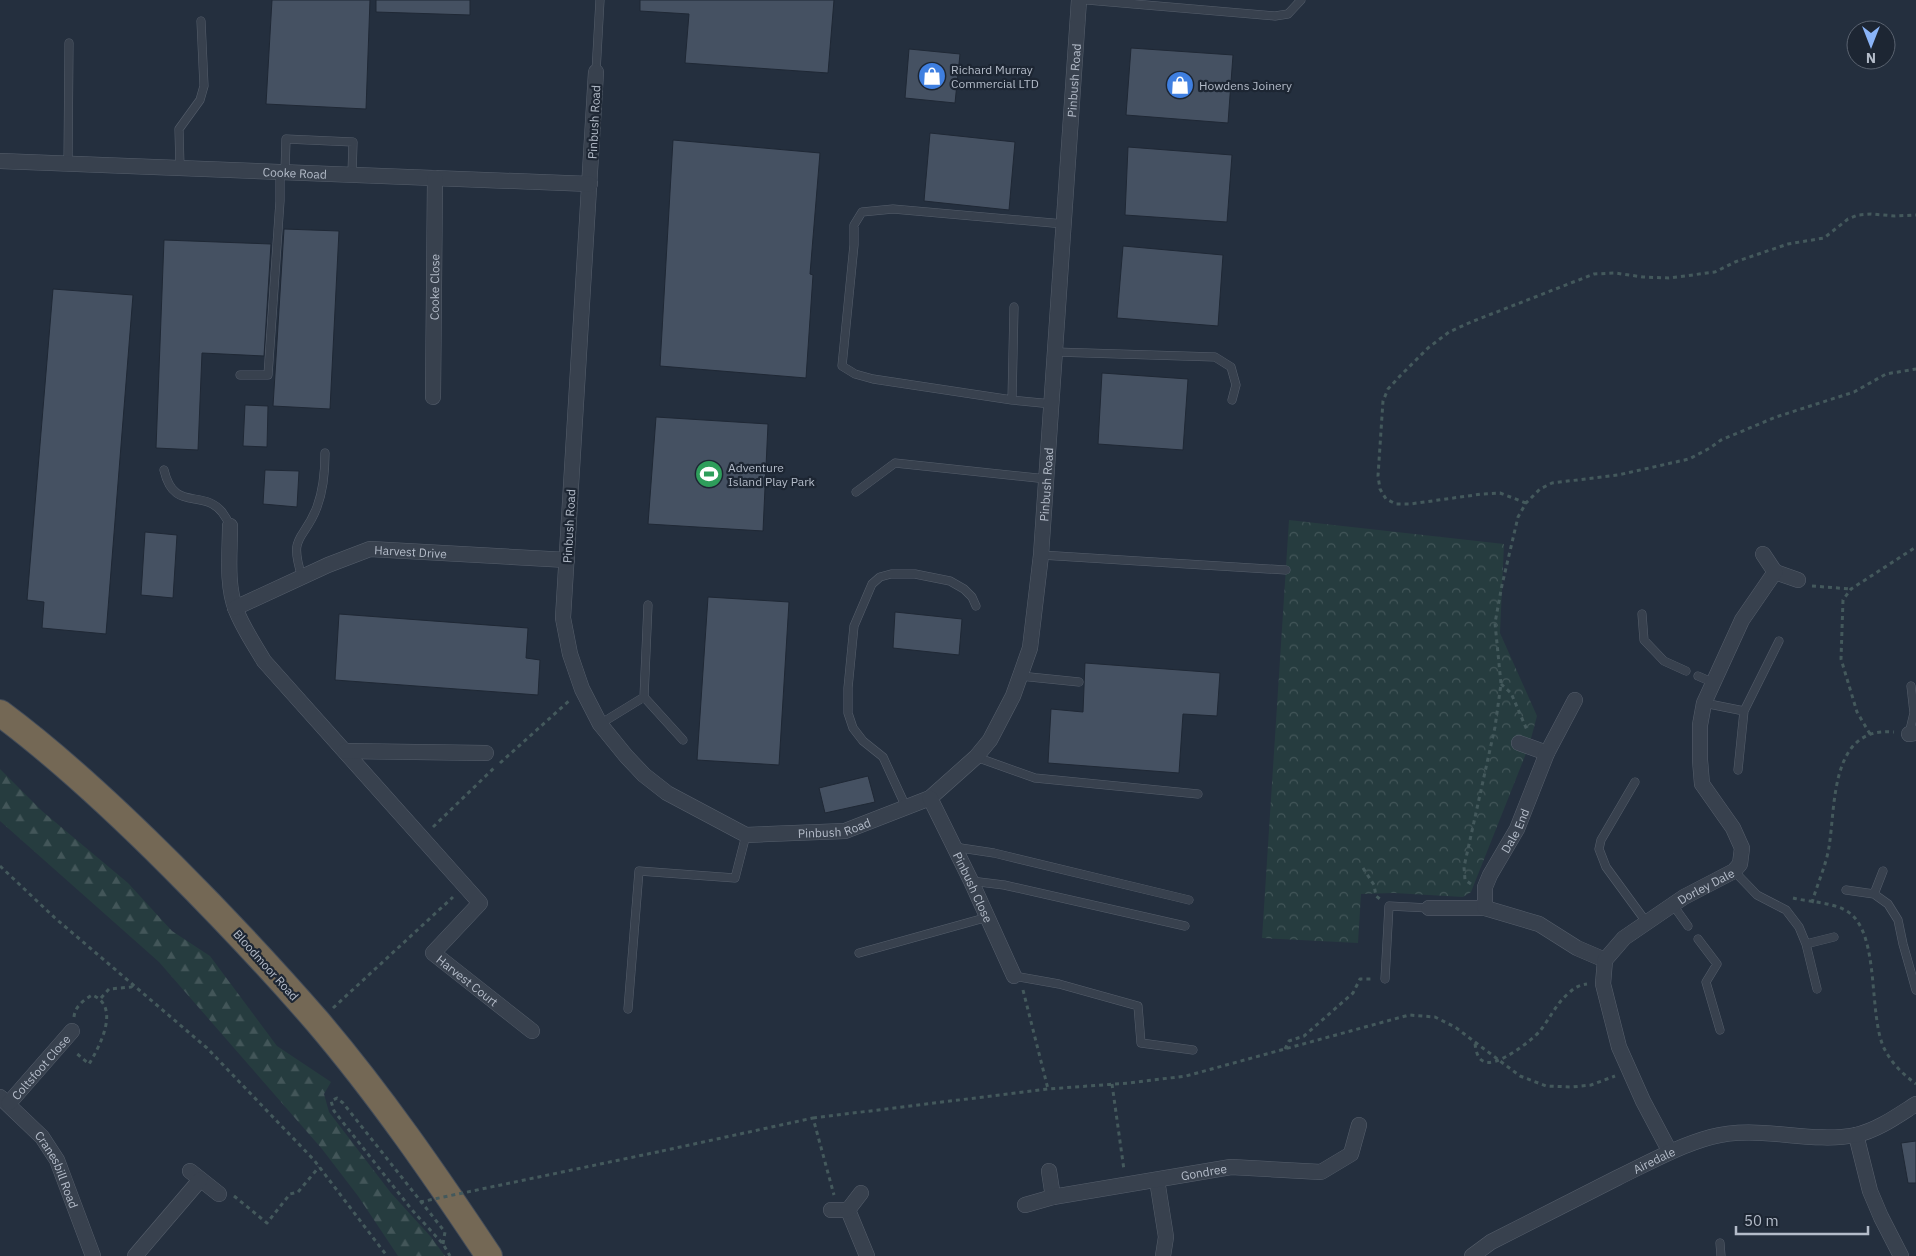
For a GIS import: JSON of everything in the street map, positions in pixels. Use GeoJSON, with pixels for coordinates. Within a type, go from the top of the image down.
{"type":"FeatureCollection","features":[{"type":"Feature","properties":{"kind":"highway","name":"Bloodmoor Road"},"geometry":{"type":"LineString","coordinates":[[0,713],[112,806],[234,928],[318,1022],[384,1105],[439,1181],[489,1256]]}},
{"type":"Feature","properties":{"kind":"street","name":"Pinbush Road"},"geometry":{"type":"LineString","coordinates":[[596,72],[563,618],[570,654],[582,689],[600,724],[644,776],[667,793],[746,835],[845,831],[930,798],[976,757],[990,740],[1013,696],[1030,648],[1042,555],[1079,0]]}},
{"type":"Feature","properties":{"kind":"street","name":"Cooke Road"},"geometry":{"type":"LineString","coordinates":[[0,161],[590,184]]}},
{"type":"Feature","properties":{"kind":"street","name":"Cooke Close"},"geometry":{"type":"LineString","coordinates":[[433,397],[435,178]]}},
{"type":"Feature","properties":{"kind":"street"},"geometry":{"type":"LineString","coordinates":[[230,526],[230,579],[235,608],[246,631],[264,660],[465,886]]}},
{"type":"Feature","properties":{"kind":"street","name":"Harvest Drive"},"geometry":{"type":"LineString","coordinates":[[235,608],[302,577],[370,549],[567,560]]}},
{"type":"Feature","properties":{"kind":"street"},"geometry":{"type":"LineString","coordinates":[[1763,554],[1775,572],[1798,580]]}},
{"type":"Feature","properties":{"kind":"street","name":"Dorley Dale"},"geometry":{"type":"LineString","coordinates":[[1605,960],[1624,938],[1673,905],[1734,871],[1740,864],[1742,848],[1733,828],[1702,784],[1700,725],[1704,703],[1742,620],[1775,572]]}},
{"type":"Feature","properties":{"kind":"street","name":"Dale End"},"geometry":{"type":"LineString","coordinates":[[1485,908],[1486,887],[1490,875],[1517,828],[1547,753],[1575,700]]}},
{"type":"Feature","properties":{"kind":"street"},"geometry":{"type":"LineString","coordinates":[[1524,744],[1547,753]]}},
{"type":"Feature","properties":{"kind":"street"},"geometry":{"type":"LineString","coordinates":[[345,751],[486,753]]}},
{"type":"Feature","properties":{"kind":"street","name":"Pinbush Close"},"geometry":{"type":"LineString","coordinates":[[930,798],[988,917],[1014,976]]}},
{"type":"Feature","properties":{"kind":"street","name":"Harvest Court"},"geometry":{"type":"LineString","coordinates":[[465,886],[480,902],[433,953],[532,1031]]}},
{"type":"Feature","properties":{"kind":"street"},"geometry":{"type":"LineString","coordinates":[[1429,908],[1485,908],[1539,924],[1577,948],[1605,960],[1603,984],[1618,1047],[1643,1102],[1670,1152]]}},
{"type":"Feature","properties":{"kind":"street","name":"Coltsfoot Close"},"geometry":{"type":"LineString","coordinates":[[4,1100],[72,1031]]}},
{"type":"Feature","properties":{"kind":"street","name":"Cranesbill Road"},"geometry":{"type":"LineString","coordinates":[[4,1100],[42,1137],[57,1160],[93,1256]]}},
{"type":"Feature","properties":{"kind":"street","name":"Airedale"},"geometry":{"type":"LineString","coordinates":[[1472,1256],[1491,1242],[1670,1152],[1712,1137],[1731,1134],[1768,1134],[1814,1138],[1856,1135],[1884,1125],[1916,1104]]}},
{"type":"Feature","properties":{"kind":"street","name":"Gondree"},"geometry":{"type":"LineString","coordinates":[[1025,1205],[1053,1197],[1231,1167],[1321,1172],[1356,1158],[1359,1125]]}},
{"type":"Feature","properties":{"kind":"street"},"geometry":{"type":"LineString","coordinates":[[1856,1135],[1870,1191],[1900,1256]]}},
{"type":"Feature","properties":{"kind":"street"},"geometry":{"type":"LineString","coordinates":[[1049,1171],[1053,1197]]}},
{"type":"Feature","properties":{"kind":"street"},"geometry":{"type":"LineString","coordinates":[[135,1256],[195,1175],[219,1194]]}},
{"type":"Feature","properties":{"kind":"street"},"geometry":{"type":"LineString","coordinates":[[1157,1180],[1166,1237],[1163,1256]]}},
{"type":"Feature","properties":{"kind":"street"},"geometry":{"type":"LineString","coordinates":[[861,1193],[839,1210],[867,1256]]}},
{"type":"Feature","properties":{"kind":"lane"},"geometry":{"type":"LineString","coordinates":[[596,72],[600,0]]}},
{"type":"Feature","properties":{"kind":"lane"},"geometry":{"type":"LineString","coordinates":[[1086,0],[1117,1],[1275,16],[1288,14],[1300,0]]}},
{"type":"Feature","properties":{"kind":"lane"},"geometry":{"type":"LineString","coordinates":[[180,168],[179,129],[200,100],[204,86],[201,22]]}},
{"type":"Feature","properties":{"kind":"lane"},"geometry":{"type":"LineString","coordinates":[[68,164],[70,43]]}},
{"type":"Feature","properties":{"kind":"lane"},"geometry":{"type":"LineString","coordinates":[[240,375],[268,376],[286,139],[353,142],[352,174]]}},
{"type":"Feature","properties":{"kind":"lane"},"geometry":{"type":"LineString","coordinates":[[1052,404],[1012,400],[873,379],[855,374],[842,366],[854,245],[854,224],[862,212],[894,209],[1064,224]]}},
{"type":"Feature","properties":{"kind":"lane"},"geometry":{"type":"LineString","coordinates":[[1012,400],[1014,307]]}},
{"type":"Feature","properties":{"kind":"lane"},"geometry":{"type":"LineString","coordinates":[[1055,352],[1215,357],[1231,367],[1236,385],[1232,400]]}},
{"type":"Feature","properties":{"kind":"lane"},"geometry":{"type":"LineString","coordinates":[[302,577],[296,558],[296,544],[318,506],[325,453]]}},
{"type":"Feature","properties":{"kind":"lane"},"geometry":{"type":"LineString","coordinates":[[856,492],[895,463],[1046,479]]}},
{"type":"Feature","properties":{"kind":"lane"},"geometry":{"type":"LineString","coordinates":[[164,470],[167,482],[173,492],[215,506],[222,511],[230,526]]}},
{"type":"Feature","properties":{"kind":"lane"},"geometry":{"type":"LineString","coordinates":[[1042,555],[1286,570]]}},
{"type":"Feature","properties":{"kind":"lane"},"geometry":{"type":"LineString","coordinates":[[906,807],[883,758],[863,741],[853,728],[848,713],[848,688],[854,626],[872,584],[880,577],[891,574],[915,574],[950,581],[964,589],[972,597],[976,606]]}},
{"type":"Feature","properties":{"kind":"lane"},"geometry":{"type":"LineString","coordinates":[[648,605],[644,697],[682,740]]}},
{"type":"Feature","properties":{"kind":"lane"},"geometry":{"type":"LineString","coordinates":[[1642,614],[1644,640],[1664,661],[1686,671]]}},
{"type":"Feature","properties":{"kind":"lane"},"geometry":{"type":"LineString","coordinates":[[1738,770],[1744,711],[1779,641]]}},
{"type":"Feature","properties":{"kind":"lane"},"geometry":{"type":"LineString","coordinates":[[1020,676],[1079,682]]}},
{"type":"Feature","properties":{"kind":"lane"},"geometry":{"type":"LineString","coordinates":[[1698,676],[1714,683]]}},
{"type":"Feature","properties":{"kind":"lane"},"geometry":{"type":"LineString","coordinates":[[1911,686],[1914,713],[1913,733]]}},
{"type":"Feature","properties":{"kind":"lane"},"geometry":{"type":"LineString","coordinates":[[600,724],[644,697]]}},
{"type":"Feature","properties":{"kind":"lane"},"geometry":{"type":"LineString","coordinates":[[1704,703],[1744,711]]}},
{"type":"Feature","properties":{"kind":"lane"},"geometry":{"type":"LineString","coordinates":[[976,757],[1035,778],[1198,794]]}},
{"type":"Feature","properties":{"kind":"lane"},"geometry":{"type":"LineString","coordinates":[[1635,782],[1601,840],[1599,850],[1606,866],[1647,922]]}},
{"type":"Feature","properties":{"kind":"lane"},"geometry":{"type":"LineString","coordinates":[[628,1009],[639,871],[735,878],[746,835]]}},
{"type":"Feature","properties":{"kind":"lane"},"geometry":{"type":"LineString","coordinates":[[954,846],[1003,855],[1189,900]]}},
{"type":"Feature","properties":{"kind":"lane"},"geometry":{"type":"LineString","coordinates":[[1734,871],[1757,895],[1786,910],[1799,927],[1806,944],[1817,989]]}},
{"type":"Feature","properties":{"kind":"lane"},"geometry":{"type":"LineString","coordinates":[[1874,894],[1883,871]]}},
{"type":"Feature","properties":{"kind":"lane"},"geometry":{"type":"LineString","coordinates":[[971,881],[1004,885],[1185,926]]}},
{"type":"Feature","properties":{"kind":"lane"},"geometry":{"type":"LineString","coordinates":[[1846,890],[1874,894],[1888,904],[1898,920],[1916,990]]}},
{"type":"Feature","properties":{"kind":"lane"},"geometry":{"type":"LineString","coordinates":[[1673,905],[1688,926]]}},
{"type":"Feature","properties":{"kind":"lane"},"geometry":{"type":"LineString","coordinates":[[1385,980],[1388,906],[1429,908]]}},
{"type":"Feature","properties":{"kind":"lane"},"geometry":{"type":"LineString","coordinates":[[859,953],[988,917]]}},
{"type":"Feature","properties":{"kind":"lane"},"geometry":{"type":"LineString","coordinates":[[1806,944],[1834,937]]}},
{"type":"Feature","properties":{"kind":"lane"},"geometry":{"type":"LineString","coordinates":[[1698,939],[1716,964],[1706,982],[1720,1030]]}},
{"type":"Feature","properties":{"kind":"lane"},"geometry":{"type":"LineString","coordinates":[[1014,976],[1059,984],[1138,1006],[1141,1043],[1194,1050]]}},
{"type":"Feature","properties":{"kind":"lane"},"geometry":{"type":"LineString","coordinates":[[1720,1243],[1721,1256]]}},
{"type":"Feature","properties":{"kind":"path"},"geometry":{"type":"LineString","coordinates":[[1526,503],[1500,493],[1396,504],[1386,499],[1380,489],[1378,476],[1383,400],[1388,389],[1428,348],[1449,332],[1577,279],[1594,274],[1615,273],[1669,278],[1715,272],[1735,262],[1788,244],[1824,238],[1848,219],[1858,215],[1916,215]]}},
{"type":"Feature","properties":{"kind":"path"},"geometry":{"type":"LineString","coordinates":[[1486,887],[1474,886],[1465,880],[1464,866],[1495,727],[1501,684],[1495,623],[1518,517],[1526,503],[1540,489],[1552,483],[1618,474],[1689,459],[1721,440],[1776,417],[1854,392],[1886,374],[1916,369]]}},
{"type":"Feature","properties":{"kind":"path"},"geometry":{"type":"LineString","coordinates":[[1870,734],[1857,712],[1841,659],[1843,600],[1851,590],[1916,548]]}},
{"type":"Feature","properties":{"kind":"path"},"geometry":{"type":"LineString","coordinates":[[1798,580],[1808,585],[1851,590]]}},
{"type":"Feature","properties":{"kind":"path"},"geometry":{"type":"LineString","coordinates":[[1501,684],[1511,693],[1527,728],[1524,744]]}},
{"type":"Feature","properties":{"kind":"path"},"geometry":{"type":"LineString","coordinates":[[422,838],[494,768],[582,689]]}},
{"type":"Feature","properties":{"kind":"path"},"geometry":{"type":"LineString","coordinates":[[1812,902],[1827,857],[1836,788],[1842,762],[1848,750],[1861,738],[1870,734],[1891,731],[1913,733]]}},
{"type":"Feature","properties":{"kind":"path"},"geometry":{"type":"LineString","coordinates":[[486,753],[494,768]]}},
{"type":"Feature","properties":{"kind":"path"},"geometry":{"type":"LineString","coordinates":[[0,866],[55,918],[135,984],[207,1048],[320,1167],[387,1256]]}},
{"type":"Feature","properties":{"kind":"path"},"geometry":{"type":"LineString","coordinates":[[1363,868],[1374,885],[1376,896],[1388,906]]}},
{"type":"Feature","properties":{"kind":"path"},"geometry":{"type":"LineString","coordinates":[[318,1022],[465,886]]}},
{"type":"Feature","properties":{"kind":"path"},"geometry":{"type":"LineString","coordinates":[[1792,898],[1835,906],[1847,911],[1858,924],[1866,940],[1872,964],[1878,1028],[1885,1049],[1899,1071],[1916,1084]]}},
{"type":"Feature","properties":{"kind":"path"},"geometry":{"type":"LineString","coordinates":[[1014,976],[1022,982],[1048,1088]]}},
{"type":"Feature","properties":{"kind":"path"},"geometry":{"type":"LineString","coordinates":[[1284,1049],[1290,1041],[1304,1036],[1353,993],[1360,978],[1385,980]]}},
{"type":"Feature","properties":{"kind":"path"},"geometry":{"type":"LineString","coordinates":[[100,998],[109,989],[131,987],[135,984]]}},
{"type":"Feature","properties":{"kind":"path"},"geometry":{"type":"LineString","coordinates":[[1475,1043],[1477,1054],[1482,1061],[1489,1063],[1500,1060],[1528,1043],[1539,1032],[1554,1009],[1569,992],[1580,985],[1603,984]]}},
{"type":"Feature","properties":{"kind":"path"},"geometry":{"type":"LineString","coordinates":[[420,1202],[813,1118],[1048,1088],[1112,1084],[1186,1076],[1409,1015],[1435,1017],[1455,1027],[1520,1076],[1546,1086],[1572,1087],[1591,1085],[1629,1070]]}},
{"type":"Feature","properties":{"kind":"path"},"geometry":{"type":"LineString","coordinates":[[1112,1084],[1126,1185]]}},
{"type":"Feature","properties":{"kind":"path"},"geometry":{"type":"LineString","coordinates":[[443,1244],[445,1232],[343,1103],[337,1098],[331,1101],[334,1111],[412,1210],[443,1244],[450,1256]]}},
{"type":"Feature","properties":{"kind":"path"},"geometry":{"type":"LineString","coordinates":[[813,1118],[839,1210]]}},
{"type":"Feature","properties":{"kind":"path"},"geometry":{"type":"LineString","coordinates":[[219,1194],[232,1195],[266,1223],[290,1194],[298,1192],[320,1167]]}},
{"type":"Feature","properties":{"kind":"green space"},"geometry":{"type":"Polygon","coordinates":[[[1289,520],[1504,544],[1500,633],[1537,716],[1529,746],[1471,892],[1463,897],[1394,893],[1361,894],[1358,943],[1262,938],[1289,520]]]}},
{"type":"Feature","properties":{"kind":"green space"},"geometry":{"type":"Polygon","coordinates":[[[0,769],[42,811],[128,883],[172,931],[210,956],[277,1046],[331,1082],[324,1094],[329,1112],[391,1193],[431,1237],[445,1256],[398,1256],[358,1196],[322,1149],[159,962],[0,821],[0,769]]]}},
{"type":"Feature","properties":{"kind":"building"},"geometry":{"type":"Polygon","coordinates":[[[272,0],[370,0],[366,109],[266,104],[272,0]]]}},
{"type":"Feature","properties":{"kind":"building"},"geometry":{"type":"Polygon","coordinates":[[[376,0],[470,0],[470,15],[376,12],[376,0]]]}},
{"type":"Feature","properties":{"kind":"building"},"geometry":{"type":"Polygon","coordinates":[[[640,0],[834,0],[828,73],[685,63],[689,14],[640,11],[640,0]]]}},
{"type":"Feature","properties":{"kind":"building","name":"Howdens Joinery"},"geometry":{"type":"Polygon","coordinates":[[[1131,48],[1233,55],[1228,123],[1126,115],[1131,48]]]}},
{"type":"Feature","properties":{"kind":"building","name":"Richard Murray Commercial LTD"},"geometry":{"type":"Polygon","coordinates":[[[909,49],[960,54],[955,103],[905,98],[909,49]]]}},
{"type":"Feature","properties":{"kind":"building"},"geometry":{"type":"Polygon","coordinates":[[[930,133],[1015,142],[1009,210],[924,201],[930,133]]]}},
{"type":"Feature","properties":{"kind":"building"},"geometry":{"type":"Polygon","coordinates":[[[673,140],[820,153],[810,274],[813,275],[806,378],[660,366],[673,140]]]}},
{"type":"Feature","properties":{"kind":"building"},"geometry":{"type":"Polygon","coordinates":[[[1128,147],[1232,155],[1227,222],[1125,215],[1128,147]]]}},
{"type":"Feature","properties":{"kind":"building"},"geometry":{"type":"Polygon","coordinates":[[[284,229],[339,231],[330,409],[273,406],[284,229]]]}},
{"type":"Feature","properties":{"kind":"building"},"geometry":{"type":"Polygon","coordinates":[[[164,240],[271,244],[264,356],[202,353],[198,450],[156,448],[164,240]]]}},
{"type":"Feature","properties":{"kind":"building"},"geometry":{"type":"Polygon","coordinates":[[[1123,246],[1223,255],[1218,326],[1117,318],[1123,246]]]}},
{"type":"Feature","properties":{"kind":"building"},"geometry":{"type":"Polygon","coordinates":[[[53,289],[133,295],[106,634],[42,628],[44,602],[27,600],[53,289]]]}},
{"type":"Feature","properties":{"kind":"building"},"geometry":{"type":"Polygon","coordinates":[[[1102,373],[1188,379],[1183,450],[1098,444],[1102,373]]]}},
{"type":"Feature","properties":{"kind":"building"},"geometry":{"type":"Polygon","coordinates":[[[245,405],[268,406],[267,447],[243,446],[245,405]]]}},
{"type":"Feature","properties":{"kind":"building","name":"Adventure Island Play Park"},"geometry":{"type":"Polygon","coordinates":[[[656,417],[768,424],[763,531],[648,524],[656,417]]]}},
{"type":"Feature","properties":{"kind":"building"},"geometry":{"type":"Polygon","coordinates":[[[265,470],[299,471],[297,507],[263,504],[265,470]]]}},
{"type":"Feature","properties":{"kind":"building"},"geometry":{"type":"Polygon","coordinates":[[[145,532],[177,535],[173,598],[141,595],[145,532]]]}},
{"type":"Feature","properties":{"kind":"building"},"geometry":{"type":"Polygon","coordinates":[[[708,597],[789,602],[779,765],[697,760],[708,597]]]}},
{"type":"Feature","properties":{"kind":"building"},"geometry":{"type":"Polygon","coordinates":[[[895,612],[962,619],[959,655],[893,648],[895,612]]]}},
{"type":"Feature","properties":{"kind":"building"},"geometry":{"type":"Polygon","coordinates":[[[339,614],[528,628],[526,658],[540,660],[538,695],[335,680],[339,614]]]}},
{"type":"Feature","properties":{"kind":"building"},"geometry":{"type":"Polygon","coordinates":[[[1085,663],[1220,673],[1217,716],[1183,714],[1179,773],[1048,763],[1051,709],[1083,712],[1085,663]]]}},
{"type":"Feature","properties":{"kind":"building"},"geometry":{"type":"Polygon","coordinates":[[[868,776],[875,802],[825,813],[819,788],[868,776]]]}},
{"type":"Feature","properties":{"kind":"building"},"geometry":{"type":"Polygon","coordinates":[[[1916,1141],[1916,1183],[1908,1183],[1901,1143],[1916,1141]]]}},
{"type":"Feature","properties":{"kind":"place","name":"Richard Murray Commercial LTD"},"geometry":{"type":"Point","coordinates":[932,76]}},
{"type":"Feature","properties":{"kind":"place","name":"Howdens Joinery"},"geometry":{"type":"Point","coordinates":[1180,85]}},
{"type":"Feature","properties":{"kind":"place","name":"Adventure Island Play Park"},"geometry":{"type":"Point","coordinates":[709,474]}}]}
